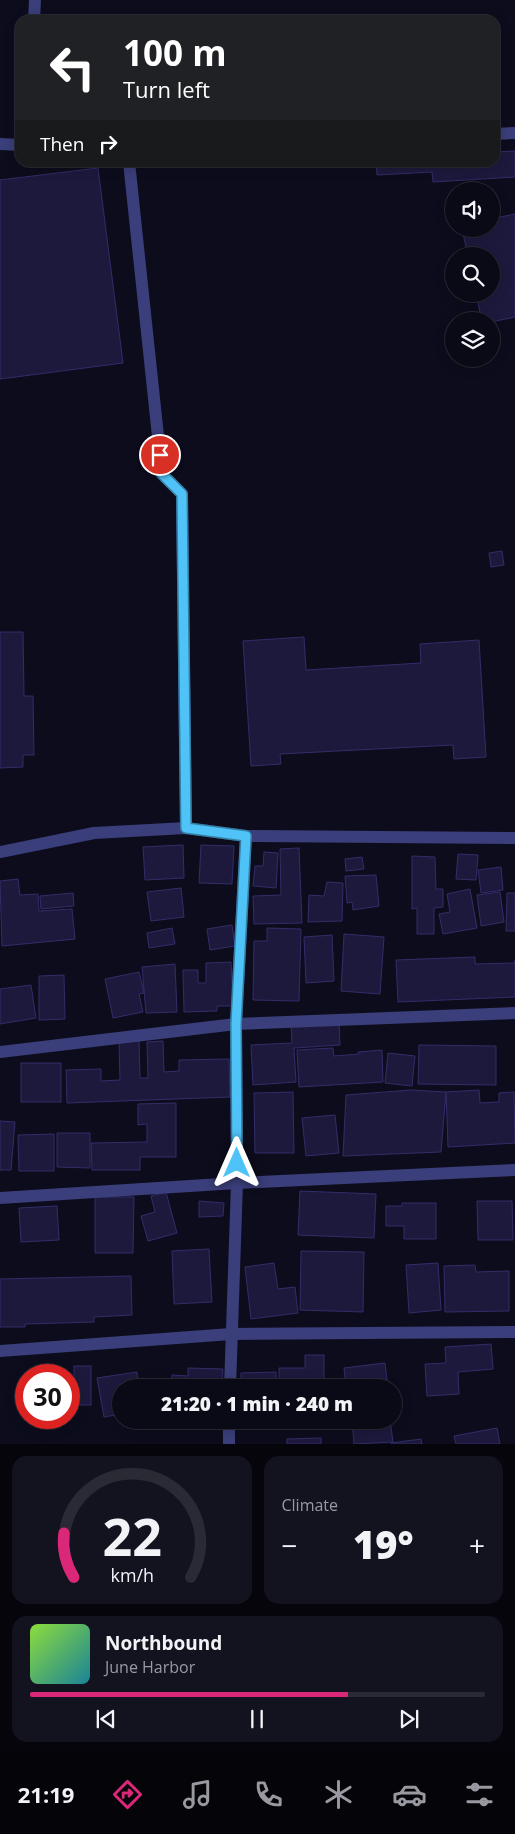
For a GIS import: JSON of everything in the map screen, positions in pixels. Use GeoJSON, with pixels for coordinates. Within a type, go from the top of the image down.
{"type":"FeatureCollection","features":[{"type":"Feature","properties":{"kind":"street"},"geometry":{"type":"LineString","coordinates":[[34,15],[35,0]]}},
{"type":"Feature","properties":{"kind":"street"},"geometry":{"type":"LineString","coordinates":[[500,134],[515,133]]}},
{"type":"Feature","properties":{"kind":"street"},"geometry":{"type":"LineString","coordinates":[[0,144],[15,145]]}},
{"type":"Feature","properties":{"kind":"street"},"geometry":{"type":"LineString","coordinates":[[130,167],[162,474],[182,494],[186,828]]}},
{"type":"Feature","properties":{"kind":"street"},"geometry":{"type":"LineString","coordinates":[[0,852],[94,833],[186,828],[246,836],[515,838]]}},
{"type":"Feature","properties":{"kind":"street"},"geometry":{"type":"LineString","coordinates":[[230,1379],[237,1183],[236,1024],[246,836]]}},
{"type":"Feature","properties":{"kind":"street"},"geometry":{"type":"LineString","coordinates":[[0,1052],[236,1024],[515,1013]]}},
{"type":"Feature","properties":{"kind":"street"},"geometry":{"type":"LineString","coordinates":[[0,1198],[237,1183],[515,1170]]}},
{"type":"Feature","properties":{"kind":"street"},"geometry":{"type":"LineString","coordinates":[[0,1350],[231,1334],[515,1332]]}},
{"type":"Feature","properties":{"kind":"street"},"geometry":{"type":"LineString","coordinates":[[229,1429],[229,1444]]}},
{"type":"Feature","properties":{"kind":"building"},"geometry":{"type":"Polygon","coordinates":[[[515,151],[515,177],[433,182],[432,172],[377,175],[376,167],[500,167],[500,152],[515,151]]]}},
{"type":"Feature","properties":{"kind":"building"},"geometry":{"type":"Polygon","coordinates":[[[98,168],[123,363],[0,379],[0,180],[98,168]]]}},
{"type":"Feature","properties":{"kind":"building"},"geometry":{"type":"Polygon","coordinates":[[[515,214],[515,317],[500,320],[500,312],[480,312],[478,302],[500,302],[500,247],[466,247],[464,237],[500,237],[500,217],[515,214]]]}},
{"type":"Feature","properties":{"kind":"building"},"geometry":{"type":"Polygon","coordinates":[[[502,551],[504,565],[491,567],[489,553],[502,551]]]}},
{"type":"Feature","properties":{"kind":"building"},"geometry":{"type":"Polygon","coordinates":[[[0,632],[23,632],[24,696],[33,696],[34,755],[23,755],[23,767],[0,768],[0,632]]]}},
{"type":"Feature","properties":{"kind":"building"},"geometry":{"type":"Polygon","coordinates":[[[304,637],[306,670],[421,663],[420,644],[479,640],[486,757],[454,759],[453,745],[280,754],[281,764],[251,766],[243,641],[304,637]]]}},
{"type":"Feature","properties":{"kind":"building"},"geometry":{"type":"Polygon","coordinates":[[[183,845],[184,878],[145,880],[143,847],[183,845]]]}},
{"type":"Feature","properties":{"kind":"building"},"geometry":{"type":"Polygon","coordinates":[[[201,845],[234,846],[232,884],[199,883],[201,845]]]}},
{"type":"Feature","properties":{"kind":"building"},"geometry":{"type":"Polygon","coordinates":[[[299,848],[302,923],[254,924],[253,896],[281,895],[280,849],[299,848]]]}},
{"type":"Feature","properties":{"kind":"building"},"geometry":{"type":"Polygon","coordinates":[[[264,852],[278,853],[276,888],[253,886],[255,866],[263,866],[264,852]]]}},
{"type":"Feature","properties":{"kind":"building"},"geometry":{"type":"Polygon","coordinates":[[[458,854],[478,855],[476,880],[456,879],[458,854]]]}},
{"type":"Feature","properties":{"kind":"building"},"geometry":{"type":"Polygon","coordinates":[[[412,856],[435,857],[436,889],[443,889],[443,907],[434,908],[434,934],[417,934],[417,908],[412,909],[412,856]]]}},
{"type":"Feature","properties":{"kind":"building"},"geometry":{"type":"Polygon","coordinates":[[[362,857],[364,869],[346,871],[345,859],[362,857]]]}},
{"type":"Feature","properties":{"kind":"building"},"geometry":{"type":"Polygon","coordinates":[[[501,867],[503,890],[481,893],[478,870],[501,867]]]}},
{"type":"Feature","properties":{"kind":"building"},"geometry":{"type":"Polygon","coordinates":[[[376,875],[379,906],[353,910],[352,902],[347,903],[345,876],[376,875]]]}},
{"type":"Feature","properties":{"kind":"building"},"geometry":{"type":"Polygon","coordinates":[[[18,879],[20,895],[38,894],[39,911],[72,909],[75,939],[2,946],[0,881],[18,879]]]}},
{"type":"Feature","properties":{"kind":"building"},"geometry":{"type":"Polygon","coordinates":[[[327,882],[343,883],[342,921],[308,922],[309,895],[324,896],[327,882]]]}},
{"type":"Feature","properties":{"kind":"building"},"geometry":{"type":"Polygon","coordinates":[[[181,888],[184,917],[151,921],[147,892],[181,888]]]}},
{"type":"Feature","properties":{"kind":"building"},"geometry":{"type":"Polygon","coordinates":[[[470,889],[477,928],[443,934],[439,914],[450,912],[447,894],[470,889]]]}},
{"type":"Feature","properties":{"kind":"building"},"geometry":{"type":"Polygon","coordinates":[[[500,892],[504,922],[481,926],[477,895],[500,892]]]}},
{"type":"Feature","properties":{"kind":"building"},"geometry":{"type":"Polygon","coordinates":[[[73,893],[74,906],[41,909],[40,896],[73,893]]]}},
{"type":"Feature","properties":{"kind":"building"},"geometry":{"type":"Polygon","coordinates":[[[507,893],[515,893],[515,931],[506,931],[507,893]]]}},
{"type":"Feature","properties":{"kind":"building"},"geometry":{"type":"Polygon","coordinates":[[[232,925],[235,946],[210,950],[207,929],[232,925]]]}},
{"type":"Feature","properties":{"kind":"building"},"geometry":{"type":"Polygon","coordinates":[[[172,928],[175,944],[149,948],[147,933],[172,928]]]}},
{"type":"Feature","properties":{"kind":"building"},"geometry":{"type":"Polygon","coordinates":[[[267,928],[301,929],[299,1001],[253,1000],[254,941],[267,941],[267,928]]]}},
{"type":"Feature","properties":{"kind":"building"},"geometry":{"type":"Polygon","coordinates":[[[344,934],[384,937],[380,994],[341,991],[344,934]]]}},
{"type":"Feature","properties":{"kind":"building"},"geometry":{"type":"Polygon","coordinates":[[[332,935],[334,981],[306,983],[304,937],[332,935]]]}},
{"type":"Feature","properties":{"kind":"building"},"geometry":{"type":"Polygon","coordinates":[[[475,957],[475,964],[515,963],[515,997],[398,1002],[396,960],[475,957]]]}},
{"type":"Feature","properties":{"kind":"building"},"geometry":{"type":"Polygon","coordinates":[[[231,962],[233,1006],[217,1006],[217,1011],[184,1012],[183,970],[198,970],[198,983],[206,983],[206,963],[231,962]]]}},
{"type":"Feature","properties":{"kind":"building"},"geometry":{"type":"Polygon","coordinates":[[[175,964],[177,1012],[146,1013],[142,967],[175,964]]]}},
{"type":"Feature","properties":{"kind":"building"},"geometry":{"type":"Polygon","coordinates":[[[139,972],[144,993],[139,994],[143,1012],[113,1018],[105,979],[139,972]]]}},
{"type":"Feature","properties":{"kind":"building"},"geometry":{"type":"Polygon","coordinates":[[[64,975],[65,1019],[39,1020],[39,976],[64,975]]]}},
{"type":"Feature","properties":{"kind":"building"},"geometry":{"type":"Polygon","coordinates":[[[31,985],[36,1018],[0,1024],[0,989],[31,985]]]}},
{"type":"Feature","properties":{"kind":"building"},"geometry":{"type":"Polygon","coordinates":[[[339,1022],[340,1045],[294,1048],[296,1082],[253,1085],[251,1045],[292,1043],[291,1023],[339,1022]]]}},
{"type":"Feature","properties":{"kind":"building"},"geometry":{"type":"Polygon","coordinates":[[[139,1041],[140,1078],[148,1078],[147,1042],[163,1041],[164,1072],[179,1071],[179,1060],[229,1059],[230,1097],[67,1103],[66,1070],[101,1069],[101,1081],[120,1080],[119,1042],[139,1041]]]}},
{"type":"Feature","properties":{"kind":"building"},"geometry":{"type":"Polygon","coordinates":[[[419,1045],[496,1046],[496,1085],[418,1084],[419,1045]]]}},
{"type":"Feature","properties":{"kind":"building"},"geometry":{"type":"Polygon","coordinates":[[[333,1048],[334,1056],[382,1050],[383,1082],[299,1087],[297,1050],[333,1048]]]}},
{"type":"Feature","properties":{"kind":"building"},"geometry":{"type":"Polygon","coordinates":[[[388,1053],[415,1056],[412,1086],[385,1083],[388,1053]]]}},
{"type":"Feature","properties":{"kind":"building"},"geometry":{"type":"Polygon","coordinates":[[[21,1063],[61,1063],[61,1102],[21,1102],[21,1063]]]}},
{"type":"Feature","properties":{"kind":"building"},"geometry":{"type":"Polygon","coordinates":[[[411,1090],[446,1092],[441,1152],[343,1156],[346,1095],[411,1090]]]}},
{"type":"Feature","properties":{"kind":"building"},"geometry":{"type":"Polygon","coordinates":[[[479,1090],[480,1103],[499,1102],[499,1093],[514,1092],[515,1143],[448,1147],[446,1092],[479,1090]]]}},
{"type":"Feature","properties":{"kind":"building"},"geometry":{"type":"Polygon","coordinates":[[[293,1092],[294,1153],[255,1153],[254,1093],[293,1092]]]}},
{"type":"Feature","properties":{"kind":"building"},"geometry":{"type":"Polygon","coordinates":[[[176,1103],[176,1157],[140,1157],[140,1170],[92,1170],[91,1143],[147,1142],[147,1124],[138,1125],[138,1104],[176,1103]]]}},
{"type":"Feature","properties":{"kind":"building"},"geometry":{"type":"Polygon","coordinates":[[[335,1115],[339,1153],[306,1156],[302,1118],[335,1115]]]}},
{"type":"Feature","properties":{"kind":"building"},"geometry":{"type":"Polygon","coordinates":[[[0,1121],[15,1122],[11,1170],[0,1170],[0,1121]]]}},
{"type":"Feature","properties":{"kind":"building"},"geometry":{"type":"Polygon","coordinates":[[[57,1133],[90,1133],[90,1168],[57,1167],[57,1133]]]}},
{"type":"Feature","properties":{"kind":"building"},"geometry":{"type":"Polygon","coordinates":[[[54,1134],[54,1171],[19,1171],[18,1135],[54,1134]]]}},
{"type":"Feature","properties":{"kind":"building"},"geometry":{"type":"Polygon","coordinates":[[[300,1191],[376,1194],[374,1238],[298,1235],[300,1191]]]}},
{"type":"Feature","properties":{"kind":"building"},"geometry":{"type":"Polygon","coordinates":[[[166,1192],[177,1233],[148,1241],[141,1216],[155,1212],[151,1196],[166,1192]]]}},
{"type":"Feature","properties":{"kind":"building"},"geometry":{"type":"Polygon","coordinates":[[[95,1197],[134,1197],[133,1253],[95,1253],[95,1197]]]}},
{"type":"Feature","properties":{"kind":"building"},"geometry":{"type":"Polygon","coordinates":[[[199,1201],[224,1203],[223,1216],[199,1217],[199,1201]]]}},
{"type":"Feature","properties":{"kind":"building"},"geometry":{"type":"Polygon","coordinates":[[[477,1201],[512,1201],[513,1240],[478,1240],[477,1201]]]}},
{"type":"Feature","properties":{"kind":"building"},"geometry":{"type":"Polygon","coordinates":[[[402,1203],[436,1203],[436,1239],[404,1239],[404,1226],[386,1226],[386,1206],[402,1206],[402,1203]]]}},
{"type":"Feature","properties":{"kind":"building"},"geometry":{"type":"Polygon","coordinates":[[[57,1206],[59,1240],[21,1242],[19,1208],[57,1206]]]}},
{"type":"Feature","properties":{"kind":"building"},"geometry":{"type":"Polygon","coordinates":[[[209,1249],[212,1302],[174,1304],[172,1251],[209,1249]]]}},
{"type":"Feature","properties":{"kind":"building"},"geometry":{"type":"Polygon","coordinates":[[[301,1251],[364,1252],[363,1312],[300,1310],[301,1251]]]}},
{"type":"Feature","properties":{"kind":"building"},"geometry":{"type":"Polygon","coordinates":[[[274,1263],[278,1289],[295,1287],[298,1313],[251,1319],[245,1267],[274,1263]]]}},
{"type":"Feature","properties":{"kind":"building"},"geometry":{"type":"Polygon","coordinates":[[[438,1263],[441,1310],[409,1313],[406,1265],[438,1263]]]}},
{"type":"Feature","properties":{"kind":"building"},"geometry":{"type":"Polygon","coordinates":[[[475,1265],[476,1272],[509,1271],[509,1311],[445,1312],[444,1266],[475,1265]]]}},
{"type":"Feature","properties":{"kind":"building"},"geometry":{"type":"Polygon","coordinates":[[[131,1276],[132,1315],[94,1317],[94,1322],[25,1324],[25,1327],[0,1327],[0,1279],[131,1276]]]}},
{"type":"Feature","properties":{"kind":"building"},"geometry":{"type":"Polygon","coordinates":[[[491,1344],[493,1369],[458,1372],[459,1394],[427,1396],[425,1364],[446,1363],[445,1347],[491,1344]]]}},
{"type":"Feature","properties":{"kind":"building"},"geometry":{"type":"Polygon","coordinates":[[[305,1355],[324,1355],[324,1379],[279,1379],[279,1368],[305,1368],[305,1355]]]}},
{"type":"Feature","properties":{"kind":"building"},"geometry":{"type":"Polygon","coordinates":[[[385,1363],[387,1379],[345,1379],[344,1368],[385,1363]]]}},
{"type":"Feature","properties":{"kind":"building"},"geometry":{"type":"Polygon","coordinates":[[[80,1366],[91,1366],[91,1405],[80,1405],[80,1366]]]}},
{"type":"Feature","properties":{"kind":"building"},"geometry":{"type":"Polygon","coordinates":[[[188,1368],[223,1369],[222,1379],[172,1379],[172,1375],[188,1376],[188,1368]]]}},
{"type":"Feature","properties":{"kind":"building"},"geometry":{"type":"Polygon","coordinates":[[[137,1372],[138,1379],[112,1379],[112,1416],[104,1417],[97,1378],[137,1372]]]}},
{"type":"Feature","properties":{"kind":"building"},"geometry":{"type":"Polygon","coordinates":[[[276,1372],[276,1379],[241,1379],[241,1373],[276,1372]]]}},
{"type":"Feature","properties":{"kind":"building"},"geometry":{"type":"Polygon","coordinates":[[[497,1428],[500,1444],[456,1444],[454,1436],[497,1428]]]}},
{"type":"Feature","properties":{"kind":"building"},"geometry":{"type":"Polygon","coordinates":[[[353,1429],[391,1429],[393,1442],[354,1444],[353,1429]]]}},
{"type":"Feature","properties":{"kind":"building"},"geometry":{"type":"Polygon","coordinates":[[[321,1438],[321,1444],[287,1444],[287,1439],[321,1438]]]}},
{"type":"Feature","properties":{"kind":"building"},"geometry":{"type":"Polygon","coordinates":[[[421,1439],[422,1444],[391,1444],[391,1443],[421,1439]]]}},
{"type":"Feature","properties":{"kind":"route"},"geometry":{"type":"LineString","coordinates":[[160,455],[162,474],[182,494],[186,828],[246,836],[236,1024],[237,1163]]}}]}
